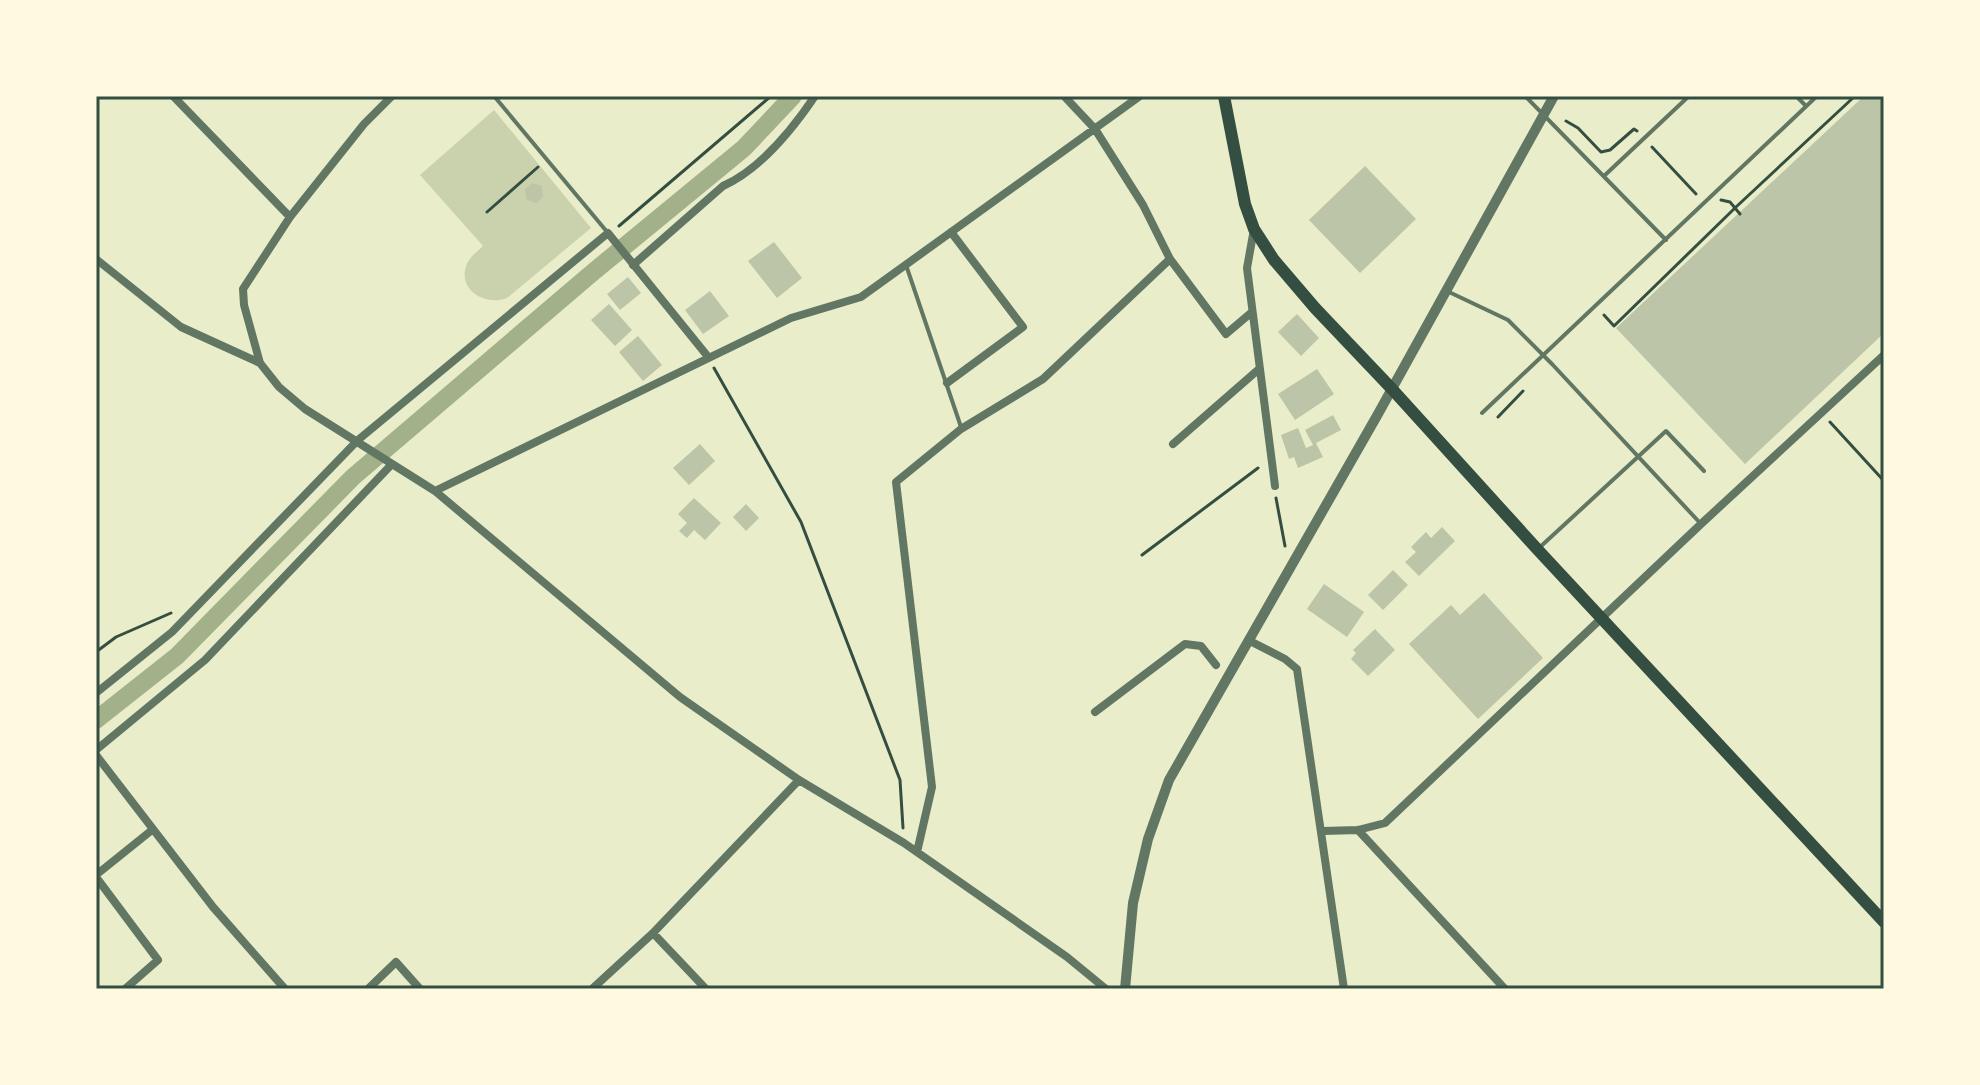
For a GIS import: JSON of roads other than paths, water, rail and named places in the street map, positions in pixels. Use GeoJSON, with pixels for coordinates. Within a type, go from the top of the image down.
{"type":"FeatureCollection","features":[{"type":"Feature","properties":{"kind":"main road"},"geometry":{"type":"LineString","coordinates":[[1224,96],[1245,204],[1254,229],[1274,260],[1884,922]]}},
{"type":"Feature","properties":{"kind":"street"},"geometry":{"type":"LineString","coordinates":[[173,96],[290,217]]}},
{"type":"Feature","properties":{"kind":"street"},"geometry":{"type":"LineString","coordinates":[[392,96],[364,124],[290,217],[243,289],[244,305],[260,363],[287,396],[435,491],[680,697],[799,780],[904,843],[1067,957],[1106,989]]}},
{"type":"Feature","properties":{"kind":"street"},"geometry":{"type":"LineString","coordinates":[[633,265],[723,186],[740,178],[793,127],[815,96]]}},
{"type":"Feature","properties":{"kind":"street"},"geometry":{"type":"LineString","coordinates":[[1064,96],[1095,129],[1143,205],[1170,259],[1226,334],[1252,312]]}},
{"type":"Feature","properties":{"kind":"street"},"geometry":{"type":"LineString","coordinates":[[435,491],[791,318],[861,297],[1140,96]]}},
{"type":"Feature","properties":{"kind":"street"},"geometry":{"type":"LineString","coordinates":[[1125,989],[1133,903],[1148,839],[1169,780],[1392,389],[1554,96]]}},
{"type":"Feature","properties":{"kind":"street"},"geometry":{"type":"LineString","coordinates":[[1254,229],[1247,268],[1275,486]]}},
{"type":"Feature","properties":{"kind":"street"},"geometry":{"type":"LineString","coordinates":[[947,383],[1023,327],[951,232]]}},
{"type":"Feature","properties":{"kind":"street"},"geometry":{"type":"LineString","coordinates":[[96,693],[172,632],[362,443],[610,236],[709,358]]}},
{"type":"Feature","properties":{"kind":"street"},"geometry":{"type":"LineString","coordinates":[[96,259],[181,327],[260,363]]}},
{"type":"Feature","properties":{"kind":"street"},"geometry":{"type":"LineString","coordinates":[[917,852],[932,787],[896,482],[961,429],[1043,379],[1170,259]]}},
{"type":"Feature","properties":{"kind":"street"},"geometry":{"type":"LineString","coordinates":[[1323,831],[1358,830],[1385,823],[1884,355]]}},
{"type":"Feature","properties":{"kind":"street"},"geometry":{"type":"LineString","coordinates":[[1173,444],[1259,369]]}},
{"type":"Feature","properties":{"kind":"street"},"geometry":{"type":"LineString","coordinates":[[285,989],[213,907],[96,752],[205,660],[390,462]]}},
{"type":"Feature","properties":{"kind":"street"},"geometry":{"type":"LineString","coordinates":[[1248,640],[1285,659],[1297,669],[1344,989]]}},
{"type":"Feature","properties":{"kind":"street"},"geometry":{"type":"LineString","coordinates":[[1095,712],[1185,644],[1201,646],[1216,665]]}},
{"type":"Feature","properties":{"kind":"street"},"geometry":{"type":"LineString","coordinates":[[592,989],[653,933],[799,780]]}},
{"type":"Feature","properties":{"kind":"street"},"geometry":{"type":"LineString","coordinates":[[125,989],[158,960],[96,876],[152,830]]}},
{"type":"Feature","properties":{"kind":"street"},"geometry":{"type":"LineString","coordinates":[[1358,830],[1505,989]]}},
{"type":"Feature","properties":{"kind":"street"},"geometry":{"type":"LineString","coordinates":[[653,933],[706,989]]}},
{"type":"Feature","properties":{"kind":"street"},"geometry":{"type":"LineString","coordinates":[[368,989],[396,962],[420,989]]}},
{"type":"Feature","properties":{"kind":"lane"},"geometry":{"type":"LineString","coordinates":[[494,96],[610,236]]}},
{"type":"Feature","properties":{"kind":"lane"},"geometry":{"type":"LineString","coordinates":[[1525,96],[1666,241]]}},
{"type":"Feature","properties":{"kind":"lane"},"geometry":{"type":"LineString","coordinates":[[1604,176],[1689,96]]}},
{"type":"Feature","properties":{"kind":"lane"},"geometry":{"type":"LineString","coordinates":[[1796,96],[1806,106]]}},
{"type":"Feature","properties":{"kind":"lane"},"geometry":{"type":"LineString","coordinates":[[1482,413],[1817,96]]}},
{"type":"Feature","properties":{"kind":"lane"},"geometry":{"type":"LineString","coordinates":[[906,265],[961,429]]}},
{"type":"Feature","properties":{"kind":"lane"},"geometry":{"type":"LineString","coordinates":[[1447,291],[1508,320],[1701,524]]}},
{"type":"Feature","properties":{"kind":"lane"},"geometry":{"type":"LineString","coordinates":[[1538,550],[1666,431],[1704,471]]}},
{"type":"Feature","properties":{"kind":"waterway"},"geometry":{"type":"LineString","coordinates":[[96,720],[177,656],[353,477],[744,148],[793,96]]}}]}
